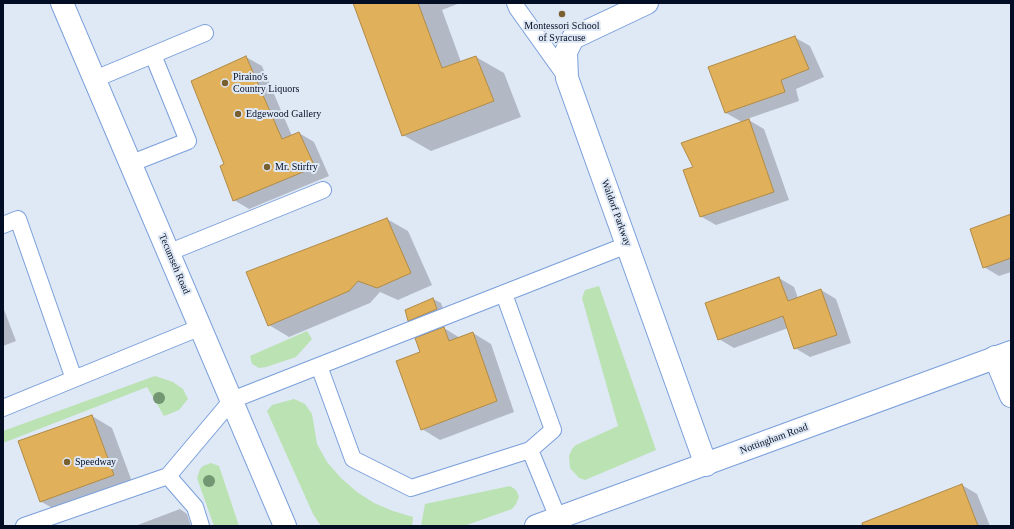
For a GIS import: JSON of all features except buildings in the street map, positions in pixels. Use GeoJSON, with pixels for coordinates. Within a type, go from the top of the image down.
{"type":"FeatureCollection","features":[{"type":"Feature","properties":{"kind":"street","name":"Tecumseh Road"},"geometry":{"type":"LineString","coordinates":[[62,3],[170,252],[285,526]]}},
{"type":"Feature","properties":{"kind":"street","name":"Waldorf Parkway"},"geometry":{"type":"LineString","coordinates":[[647,3],[574,38],[566,52],[567,78],[706,464]]}},
{"type":"Feature","properties":{"kind":"street","name":"Nottingham Road"},"geometry":{"type":"LineString","coordinates":[[536,526],[1003,355]]}},
{"type":"Feature","properties":{"kind":"street"},"geometry":{"type":"LineString","coordinates":[[1003,355],[1011,396]]}},
{"type":"Feature","properties":{"kind":"lane"},"geometry":{"type":"LineString","coordinates":[[515,3],[517,8],[567,78]]}},
{"type":"Feature","properties":{"kind":"lane"},"geometry":{"type":"LineString","coordinates":[[95,79],[205,33]]}},
{"type":"Feature","properties":{"kind":"lane"},"geometry":{"type":"LineString","coordinates":[[132,164],[188,141],[153,55]]}},
{"type":"Feature","properties":{"kind":"lane"},"geometry":{"type":"LineString","coordinates":[[170,252],[323,190]]}},
{"type":"Feature","properties":{"kind":"lane"},"geometry":{"type":"LineString","coordinates":[[3,225],[18,218],[74,379]]}},
{"type":"Feature","properties":{"kind":"lane"},"geometry":{"type":"LineString","coordinates":[[24,526],[168,476],[232,400],[627,246]]}},
{"type":"Feature","properties":{"kind":"lane"},"geometry":{"type":"LineString","coordinates":[[319,366],[353,459],[411,488],[530,450],[554,430],[504,294]]}},
{"type":"Feature","properties":{"kind":"lane"},"geometry":{"type":"LineString","coordinates":[[3,408],[201,327]]}},
{"type":"Feature","properties":{"kind":"lane"},"geometry":{"type":"LineString","coordinates":[[530,450],[558,518]]}},
{"type":"Feature","properties":{"kind":"lane"},"geometry":{"type":"LineString","coordinates":[[168,476],[195,507],[201,526]]}},
{"type":"Feature","properties":{"kind":"green space"},"geometry":{"type":"Polygon","coordinates":[[[599,286],[656,450],[585,480],[579,478],[570,468],[569,456],[572,449],[576,445],[618,426],[582,298],[585,290],[599,286]]]}},
{"type":"Feature","properties":{"kind":"green space"},"geometry":{"type":"Polygon","coordinates":[[[307,331],[312,339],[296,357],[266,367],[259,368],[252,364],[250,356],[307,331]]]}},
{"type":"Feature","properties":{"kind":"green space"},"geometry":{"type":"Polygon","coordinates":[[[155,376],[173,382],[183,389],[188,399],[179,410],[164,416],[147,387],[3,443],[3,431],[155,376]]]}},
{"type":"Feature","properties":{"kind":"green space"},"geometry":{"type":"Polygon","coordinates":[[[294,399],[305,404],[312,414],[317,444],[327,462],[341,478],[357,492],[374,503],[413,517],[412,526],[321,526],[313,514],[267,411],[272,405],[294,399]]]}},
{"type":"Feature","properties":{"kind":"green space"},"geometry":{"type":"Polygon","coordinates":[[[211,463],[219,466],[239,526],[214,526],[197,478],[200,469],[211,463]]]}},
{"type":"Feature","properties":{"kind":"green space"},"geometry":{"type":"Polygon","coordinates":[[[510,486],[516,490],[519,497],[512,509],[464,526],[421,526],[425,504],[510,486]]]}},
{"type":"Feature","properties":{"kind":"place","name":"Montessori School of Syracuse"},"geometry":{"type":"Point","coordinates":[562,14]}},
{"type":"Feature","properties":{"kind":"place","name":"Piraino's Country Liquors"},"geometry":{"type":"Point","coordinates":[225,83]}},
{"type":"Feature","properties":{"kind":"place","name":"Edgewood Gallery"},"geometry":{"type":"Point","coordinates":[238,114]}},
{"type":"Feature","properties":{"kind":"place","name":"Mr. Stirfry"},"geometry":{"type":"Point","coordinates":[267,167]}},
{"type":"Feature","properties":{"kind":"place","name":"Speedway"},"geometry":{"type":"Point","coordinates":[67,462]}}]}
